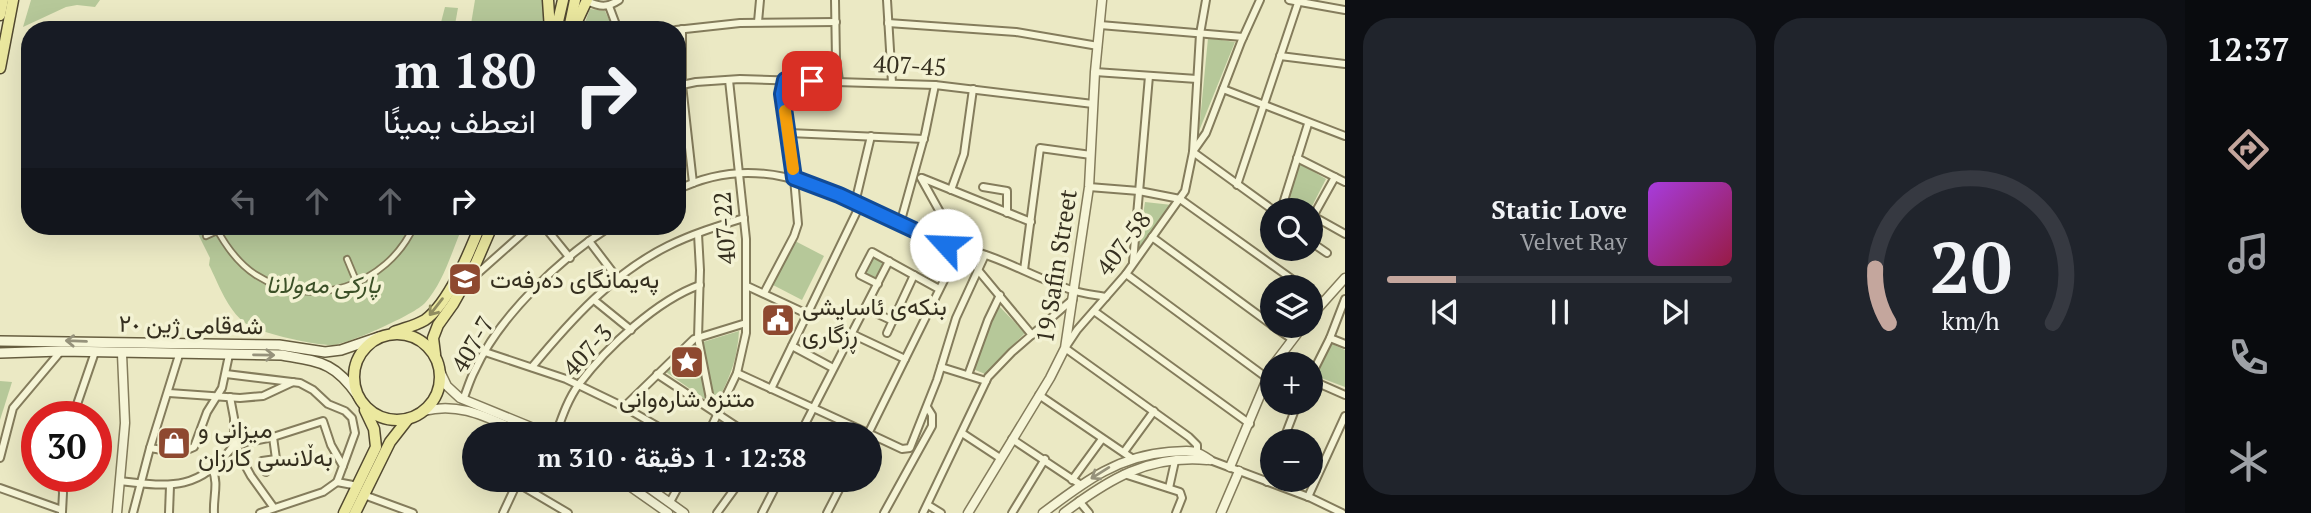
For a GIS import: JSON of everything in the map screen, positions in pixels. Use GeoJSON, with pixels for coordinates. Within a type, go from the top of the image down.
{"type":"FeatureCollection","features":[{"type":"Feature","properties":{"kind":"main road"},"geometry":{"type":"LineString","coordinates":[[0,68],[5,16],[3,0]]}},
{"type":"Feature","properties":{"kind":"main road"},"geometry":{"type":"LineString","coordinates":[[5,16],[15,0]]}},
{"type":"Feature","properties":{"kind":"main road"},"geometry":{"type":"LineString","coordinates":[[548,0],[552,21]]}},
{"type":"Feature","properties":{"kind":"main road"},"geometry":{"type":"LineString","coordinates":[[556,21],[563,0]]}},
{"type":"Feature","properties":{"kind":"main road"},"geometry":{"type":"LineString","coordinates":[[572,21],[575,0]]}},
{"type":"Feature","properties":{"kind":"main road"},"geometry":{"type":"LineString","coordinates":[[576,21],[587,0]]}},
{"type":"Feature","properties":{"kind":"main road"},"geometry":{"type":"LineString","coordinates":[[355,513],[377,441],[372,422],[359,398],[354,377],[358,359],[379,337],[416,325],[436,309],[476,235]]}},
{"type":"Feature","properties":{"kind":"main road"},"geometry":{"type":"LineString","coordinates":[[359,398],[376,415],[397,420],[408,419],[424,411],[438,392],[439,369],[433,338],[438,325],[464,286],[488,235]]}},
{"type":"Feature","properties":{"kind":"main road"},"geometry":{"type":"LineString","coordinates":[[379,337],[400,334],[411,337],[429,349],[436,358]]}},
{"type":"Feature","properties":{"kind":"main road","name":"شەقامی ژین ٢٠"},"geometry":{"type":"LineString","coordinates":[[0,341],[279,345],[325,352],[341,350],[379,337]]}},
{"type":"Feature","properties":{"kind":"main road"},"geometry":{"type":"LineString","coordinates":[[19,341],[19,352]]}},
{"type":"Feature","properties":{"kind":"main road","name":"شەقامی ژین ٢٠"},"geometry":{"type":"LineString","coordinates":[[0,353],[61,351],[282,355],[314,361],[340,372],[359,398]]}},
{"type":"Feature","properties":{"kind":"main road"},"geometry":{"type":"LineString","coordinates":[[344,513],[408,419]]}},
{"type":"Feature","properties":{"kind":"street"},"geometry":{"type":"LineString","coordinates":[[587,0],[598,6],[609,6],[619,0]]}},
{"type":"Feature","properties":{"kind":"street"},"geometry":{"type":"LineString","coordinates":[[758,22],[760,0]]}},
{"type":"Feature","properties":{"kind":"street"},"geometry":{"type":"LineString","coordinates":[[835,0],[835,58],[839,81]]}},
{"type":"Feature","properties":{"kind":"street"},"geometry":{"type":"LineString","coordinates":[[887,0],[892,83]]}},
{"type":"Feature","properties":{"kind":"street","name":"19 Safin Street"},"geometry":{"type":"LineString","coordinates":[[968,513],[1040,395],[1065,348],[1089,187],[1102,0]]}},
{"type":"Feature","properties":{"kind":"street"},"geometry":{"type":"LineString","coordinates":[[1193,152],[1200,34],[1206,0]]}},
{"type":"Feature","properties":{"kind":"street"},"geometry":{"type":"LineString","coordinates":[[1193,152],[1206,133],[1260,0]]}},
{"type":"Feature","properties":{"kind":"street"},"geometry":{"type":"LineString","coordinates":[[1289,0],[1345,10]]}},
{"type":"Feature","properties":{"kind":"street"},"geometry":{"type":"LineString","coordinates":[[1237,185],[1299,1]]}},
{"type":"Feature","properties":{"kind":"street"},"geometry":{"type":"LineString","coordinates":[[609,6],[615,21]]}},
{"type":"Feature","properties":{"kind":"street"},"geometry":{"type":"LineString","coordinates":[[686,28],[758,22],[836,22]]}},
{"type":"Feature","properties":{"kind":"street"},"geometry":{"type":"LineString","coordinates":[[888,23],[1016,32],[1098,46]]}},
{"type":"Feature","properties":{"kind":"street"},"geometry":{"type":"LineString","coordinates":[[1100,25],[1243,37]]}},
{"type":"Feature","properties":{"kind":"street"},"geometry":{"type":"LineString","coordinates":[[1280,56],[1345,64]]}},
{"type":"Feature","properties":{"kind":"street"},"geometry":{"type":"LineString","coordinates":[[1095,72],[1197,79]]}},
{"type":"Feature","properties":{"kind":"street"},"geometry":{"type":"LineString","coordinates":[[1132,265],[1149,76]]}},
{"type":"Feature","properties":{"kind":"street","name":"407-45"},"geometry":{"type":"LineString","coordinates":[[686,85],[729,80],[892,83],[974,89],[1093,104]]}},
{"type":"Feature","properties":{"kind":"street","name":"407-22"},"geometry":{"type":"LineString","coordinates":[[712,422],[737,373],[746,323],[744,218],[729,80]]}},
{"type":"Feature","properties":{"kind":"street"},"geometry":{"type":"LineString","coordinates":[[764,292],[798,224],[782,94],[785,80]]}},
{"type":"Feature","properties":{"kind":"street"},"geometry":{"type":"LineString","coordinates":[[900,224],[918,176],[935,85]]}},
{"type":"Feature","properties":{"kind":"street"},"geometry":{"type":"LineString","coordinates":[[951,190],[964,154],[974,89]]}},
{"type":"Feature","properties":{"kind":"street"},"geometry":{"type":"LineString","coordinates":[[1223,89],[1308,124],[1345,136]]}},
{"type":"Feature","properties":{"kind":"street"},"geometry":{"type":"LineString","coordinates":[[1285,198],[1308,124]]}},
{"type":"Feature","properties":{"kind":"street"},"geometry":{"type":"LineString","coordinates":[[686,131],[693,183]]}},
{"type":"Feature","properties":{"kind":"street"},"geometry":{"type":"LineString","coordinates":[[789,134],[924,139]]}},
{"type":"Feature","properties":{"kind":"street"},"geometry":{"type":"LineString","coordinates":[[771,389],[858,204],[871,136]]}},
{"type":"Feature","properties":{"kind":"street"},"geometry":{"type":"LineString","coordinates":[[1024,270],[1040,148],[1091,155]]}},
{"type":"Feature","properties":{"kind":"street"},"geometry":{"type":"LineString","coordinates":[[1193,152],[1260,201]]}},
{"type":"Feature","properties":{"kind":"street","name":"407-58"},"geometry":{"type":"LineString","coordinates":[[1065,348],[1126,274],[1180,199],[1185,191],[1193,152]]}},
{"type":"Feature","properties":{"kind":"street"},"geometry":{"type":"LineString","coordinates":[[1297,158],[1345,182]]}},
{"type":"Feature","properties":{"kind":"street"},"geometry":{"type":"LineString","coordinates":[[686,186],[739,171],[794,178],[946,245],[985,255],[1024,270],[1075,295],[1106,297]]}},
{"type":"Feature","properties":{"kind":"street"},"geometry":{"type":"LineString","coordinates":[[918,176],[1031,222]]}},
{"type":"Feature","properties":{"kind":"street"},"geometry":{"type":"LineString","coordinates":[[918,176],[960,248]]}},
{"type":"Feature","properties":{"kind":"street"},"geometry":{"type":"LineString","coordinates":[[1323,198],[1335,177]]}},
{"type":"Feature","properties":{"kind":"street"},"geometry":{"type":"LineString","coordinates":[[983,187],[1007,191],[1007,213]]}},
{"type":"Feature","properties":{"kind":"street"},"geometry":{"type":"LineString","coordinates":[[1089,187],[1139,191],[1180,199],[1286,275]]}},
{"type":"Feature","properties":{"kind":"street"},"geometry":{"type":"LineString","coordinates":[[532,368],[564,329],[594,300],[648,257],[698,234],[744,218]]}},
{"type":"Feature","properties":{"kind":"street"},"geometry":{"type":"LineString","coordinates":[[1323,223],[1345,234]]}},
{"type":"Feature","properties":{"kind":"street"},"geometry":{"type":"LineString","coordinates":[[698,234],[698,338],[715,412]]}},
{"type":"Feature","properties":{"kind":"street"},"geometry":{"type":"LineString","coordinates":[[220,235],[238,261],[255,275],[296,291],[318,292],[340,289],[380,271],[396,255],[408,235]]}},
{"type":"Feature","properties":{"kind":"street"},"geometry":{"type":"LineString","coordinates":[[464,286],[521,235]]}},
{"type":"Feature","properties":{"kind":"street"},"geometry":{"type":"LineString","coordinates":[[551,235],[570,258]]}},
{"type":"Feature","properties":{"kind":"street","name":"407-7"},"geometry":{"type":"LineString","coordinates":[[463,400],[475,368],[526,299],[598,235]]}},
{"type":"Feature","properties":{"kind":"street"},"geometry":{"type":"LineString","coordinates":[[1152,237],[1260,316]]}},
{"type":"Feature","properties":{"kind":"street"},"geometry":{"type":"LineString","coordinates":[[589,241],[618,279]]}},
{"type":"Feature","properties":{"kind":"street"},"geometry":{"type":"LineString","coordinates":[[875,422],[960,248]]}},
{"type":"Feature","properties":{"kind":"street"},"geometry":{"type":"LineString","coordinates":[[1323,250],[1327,253]]}},
{"type":"Feature","properties":{"kind":"street"},"geometry":{"type":"LineString","coordinates":[[878,284],[860,275],[872,251],[939,289]]}},
{"type":"Feature","properties":{"kind":"street"},"geometry":{"type":"LineString","coordinates":[[882,440],[902,449],[910,448],[913,443],[942,367],[956,318],[985,255]]}},
{"type":"Feature","properties":{"kind":"street"},"geometry":{"type":"LineString","coordinates":[[347,259],[357,283]]}},
{"type":"Feature","properties":{"kind":"street"},"geometry":{"type":"LineString","coordinates":[[806,422],[889,261]]}},
{"type":"Feature","properties":{"kind":"street"},"geometry":{"type":"LineString","coordinates":[[978,270],[1032,335]]}},
{"type":"Feature","properties":{"kind":"street"},"geometry":{"type":"LineString","coordinates":[[1126,274],[1260,373]]}},
{"type":"Feature","properties":{"kind":"street"},"geometry":{"type":"LineString","coordinates":[[887,333],[914,275]]}},
{"type":"Feature","properties":{"kind":"street"},"geometry":{"type":"LineString","coordinates":[[1323,301],[1345,278]]}},
{"type":"Feature","properties":{"kind":"street","name":"407-3"},"geometry":{"type":"LineString","coordinates":[[561,422],[578,385],[631,330],[668,300],[700,285]]}},
{"type":"Feature","properties":{"kind":"street"},"geometry":{"type":"LineString","coordinates":[[747,286],[807,314]]}},
{"type":"Feature","properties":{"kind":"street"},"geometry":{"type":"LineString","coordinates":[[968,375],[1000,295]]}},
{"type":"Feature","properties":{"kind":"street"},"geometry":{"type":"LineString","coordinates":[[923,513],[986,381],[1075,295]]}},
{"type":"Feature","properties":{"kind":"street"},"geometry":{"type":"LineString","coordinates":[[1323,353],[1345,299]]}},
{"type":"Feature","properties":{"kind":"street"},"geometry":{"type":"LineString","coordinates":[[594,300],[631,330]]}},
{"type":"Feature","properties":{"kind":"street"},"geometry":{"type":"LineString","coordinates":[[865,308],[892,321]]}},
{"type":"Feature","properties":{"kind":"street"},"geometry":{"type":"LineString","coordinates":[[1094,311],[1250,424]]}},
{"type":"Feature","properties":{"kind":"street"},"geometry":{"type":"LineString","coordinates":[[624,407],[698,338],[746,323]]}},
{"type":"Feature","properties":{"kind":"street"},"geometry":{"type":"LineString","coordinates":[[852,334],[905,359]]}},
{"type":"Feature","properties":{"kind":"street"},"geometry":{"type":"LineString","coordinates":[[1330,338],[1345,344]]}},
{"type":"Feature","properties":{"kind":"street"},"geometry":{"type":"LineString","coordinates":[[1283,352],[1292,339]]}},
{"type":"Feature","properties":{"kind":"street"},"geometry":{"type":"LineString","coordinates":[[792,346],[833,368]]}},
{"type":"Feature","properties":{"kind":"street"},"geometry":{"type":"LineString","coordinates":[[1065,348],[1196,443],[1196,455]]}},
{"type":"Feature","properties":{"kind":"street"},"geometry":{"type":"LineString","coordinates":[[0,458],[13,408],[61,351]]}},
{"type":"Feature","properties":{"kind":"street"},"geometry":{"type":"LineString","coordinates":[[79,401],[95,352]]}},
{"type":"Feature","properties":{"kind":"street"},"geometry":{"type":"LineString","coordinates":[[485,352],[578,385],[650,422]]}},
{"type":"Feature","properties":{"kind":"street"},"geometry":{"type":"LineString","coordinates":[[117,513],[125,424],[122,354]]}},
{"type":"Feature","properties":{"kind":"street"},"geometry":{"type":"LineString","coordinates":[[133,513],[179,355]]}},
{"type":"Feature","properties":{"kind":"street"},"geometry":{"type":"LineString","coordinates":[[150,448],[177,453],[191,450],[211,405],[219,396],[229,355]]}},
{"type":"Feature","properties":{"kind":"street"},"geometry":{"type":"LineString","coordinates":[[942,367],[986,381]]}},
{"type":"Feature","properties":{"kind":"street"},"geometry":{"type":"LineString","coordinates":[[439,369],[447,386],[463,400],[518,422]]}},
{"type":"Feature","properties":{"kind":"street"},"geometry":{"type":"LineString","coordinates":[[737,373],[843,422]]}},
{"type":"Feature","properties":{"kind":"street"},"geometry":{"type":"LineString","coordinates":[[226,374],[294,382],[309,387],[324,401],[345,411],[352,418],[355,428],[355,437],[337,482],[323,492],[260,513]]}},
{"type":"Feature","properties":{"kind":"street"},"geometry":{"type":"LineString","coordinates":[[657,374],[730,422]]}},
{"type":"Feature","properties":{"kind":"street"},"geometry":{"type":"LineString","coordinates":[[169,393],[262,396],[294,382]]}},
{"type":"Feature","properties":{"kind":"street"},"geometry":{"type":"LineString","coordinates":[[1323,384],[1345,395]]}},
{"type":"Feature","properties":{"kind":"street"},"geometry":{"type":"LineString","coordinates":[[1040,395],[1133,459]]}},
{"type":"Feature","properties":{"kind":"street"},"geometry":{"type":"LineString","coordinates":[[230,397],[234,418],[234,445],[251,476],[274,508]]}},
{"type":"Feature","properties":{"kind":"street"},"geometry":{"type":"LineString","coordinates":[[1221,513],[1260,397]]}},
{"type":"Feature","properties":{"kind":"street"},"geometry":{"type":"LineString","coordinates":[[424,411],[450,407],[495,422]]}},
{"type":"Feature","properties":{"kind":"street"},"geometry":{"type":"LineString","coordinates":[[884,513],[932,426],[932,415],[927,407]]}},
{"type":"Feature","properties":{"kind":"street"},"geometry":{"type":"LineString","coordinates":[[1124,452],[1154,411]]}},
{"type":"Feature","properties":{"kind":"street"},"geometry":{"type":"LineString","coordinates":[[1308,497],[1345,416]]}},
{"type":"Feature","properties":{"kind":"street"},"geometry":{"type":"LineString","coordinates":[[120,481],[170,486],[188,481],[212,469],[234,445],[273,437],[323,421],[331,445],[343,466]]}},
{"type":"Feature","properties":{"kind":"street"},"geometry":{"type":"LineString","coordinates":[[962,433],[1000,458]]}},
{"type":"Feature","properties":{"kind":"street"},"geometry":{"type":"LineString","coordinates":[[266,472],[262,461],[276,458],[273,437]]}},
{"type":"Feature","properties":{"kind":"street"},"geometry":{"type":"LineString","coordinates":[[1012,439],[1081,485]]}},
{"type":"Feature","properties":{"kind":"street"},"geometry":{"type":"LineString","coordinates":[[1072,480],[1102,439]]}},
{"type":"Feature","properties":{"kind":"street"},"geometry":{"type":"LineString","coordinates":[[1043,513],[1111,466],[1155,453],[1196,455],[1260,479]]}},
{"type":"Feature","properties":{"kind":"street"},"geometry":{"type":"LineString","coordinates":[[1063,513],[1123,474],[1150,464],[1196,455]]}},
{"type":"Feature","properties":{"kind":"street"},"geometry":{"type":"LineString","coordinates":[[1013,513],[1045,459]]}},
{"type":"Feature","properties":{"kind":"street"},"geometry":{"type":"LineString","coordinates":[[1169,488],[1175,461]]}},
{"type":"Feature","properties":{"kind":"street"},"geometry":{"type":"LineString","coordinates":[[212,469],[217,479],[214,513]]}},
{"type":"Feature","properties":{"kind":"street"},"geometry":{"type":"LineString","coordinates":[[1123,474],[1182,494],[1176,513]]}},
{"type":"Feature","properties":{"kind":"street"},"geometry":{"type":"LineString","coordinates":[[337,482],[413,513]]}},
{"type":"Feature","properties":{"kind":"street"},"geometry":{"type":"LineString","coordinates":[[169,513],[170,486]]}},
{"type":"Feature","properties":{"kind":"street"},"geometry":{"type":"LineString","coordinates":[[0,488],[62,511],[61,492]]}},
{"type":"Feature","properties":{"kind":"street"},"geometry":{"type":"LineString","coordinates":[[503,513],[513,492]]}},
{"type":"Feature","properties":{"kind":"street"},"geometry":{"type":"LineString","coordinates":[[535,492],[566,512]]}},
{"type":"Feature","properties":{"kind":"street"},"geometry":{"type":"LineString","coordinates":[[638,492],[668,513]]}},
{"type":"Feature","properties":{"kind":"street"},"geometry":{"type":"LineString","coordinates":[[655,492],[684,513]]}},
{"type":"Feature","properties":{"kind":"street"},"geometry":{"type":"LineString","coordinates":[[670,502],[675,492]]}},
{"type":"Feature","properties":{"kind":"street"},"geometry":{"type":"LineString","coordinates":[[718,513],[733,492]]}},
{"type":"Feature","properties":{"kind":"street"},"geometry":{"type":"LineString","coordinates":[[762,513],[773,492]]}},
{"type":"Feature","properties":{"kind":"street"},"geometry":{"type":"LineString","coordinates":[[827,513],[838,492]]}},
{"type":"Feature","properties":{"kind":"street"},"geometry":{"type":"LineString","coordinates":[[1294,492],[1342,513]]}},
{"type":"Feature","properties":{"kind":"street"},"geometry":{"type":"LineString","coordinates":[[1079,502],[1089,513]]}},
{"type":"Feature","properties":{"kind":"street"},"geometry":{"type":"LineString","coordinates":[[928,505],[941,513]]}},
{"type":"Feature","properties":{"kind":"green space"},"geometry":{"type":"Polygon","coordinates":[[[31,0],[100,0],[95,7],[66,7],[36,21],[25,21],[31,0]]]}},
{"type":"Feature","properties":{"kind":"green space"},"geometry":{"type":"Polygon","coordinates":[[[475,0],[544,0],[545,21],[472,21],[475,0]]]}},
{"type":"Feature","properties":{"kind":"green space"},"geometry":{"type":"Polygon","coordinates":[[[445,7],[458,8],[456,21],[441,21],[445,7]]]}},
{"type":"Feature","properties":{"kind":"green space"},"geometry":{"type":"Polygon","coordinates":[[[590,9],[605,11],[610,21],[585,21],[590,9]]]}},
{"type":"Feature","properties":{"kind":"green space"},"geometry":{"type":"Polygon","coordinates":[[[1208,38],[1235,42],[1199,131],[1208,38]]]}},
{"type":"Feature","properties":{"kind":"green space"},"geometry":{"type":"Polygon","coordinates":[[[1299,163],[1326,179],[1316,198],[1289,198],[1299,163]]]}},
{"type":"Feature","properties":{"kind":"green space"},"geometry":{"type":"Polygon","coordinates":[[[1145,202],[1172,205],[1138,250],[1145,202]]]}},
{"type":"Feature","properties":{"kind":"green space","name":"پارکی مەولانا"},"geometry":{"type":"Polygon","coordinates":[[[198,235],[459,235],[442,276],[425,303],[381,328],[333,345],[288,338],[245,323],[233,311],[224,296],[209,265],[210,258],[198,235]]]}},
{"type":"Feature","properties":{"kind":"green space"},"geometry":{"type":"Polygon","coordinates":[[[795,241],[824,256],[802,300],[773,285],[795,241]]]}},
{"type":"Feature","properties":{"kind":"green space"},"geometry":{"type":"Polygon","coordinates":[[[873,256],[884,261],[875,278],[865,272],[873,256]]]}},
{"type":"Feature","properties":{"kind":"green space"},"geometry":{"type":"Polygon","coordinates":[[[998,305],[1025,333],[985,374],[973,369],[998,305]]]}},
{"type":"Feature","properties":{"kind":"green space"},"geometry":{"type":"Polygon","coordinates":[[[739,331],[732,370],[715,406],[703,342],[739,331]]]}},
{"type":"Feature","properties":{"kind":"green space"},"geometry":{"type":"Polygon","coordinates":[[[1330,343],[1345,350],[1345,387],[1323,379],[1323,360],[1330,343]]]}},
{"type":"Feature","properties":{"kind":"green space"},"geometry":{"type":"Polygon","coordinates":[[[695,347],[706,400],[666,372],[695,347]]]}},
{"type":"Feature","properties":{"kind":"green space"},"geometry":{"type":"Polygon","coordinates":[[[0,381],[12,382],[0,420],[0,381]]]}},
{"type":"Feature","properties":{"kind":"slow traffic"},"geometry":{"type":"LineString","coordinates":[[785,111],[793,169]]}},
{"type":"Feature","properties":{"kind":"place","name":"پەیمانگای دەرفەت"},"geometry":{"type":"Point","coordinates":[465,279]}},
{"type":"Feature","properties":{"kind":"place","name":"بنکەی ئاسایشی ڕزگاری"},"geometry":{"type":"Point","coordinates":[778,320]}},
{"type":"Feature","properties":{"kind":"place","name":"متنزه شارەوانی"},"geometry":{"type":"Point","coordinates":[687,362]}},
{"type":"Feature","properties":{"kind":"place","name":"میزانی و بەڵانسی کارزان"},"geometry":{"type":"Point","coordinates":[174,443]}},
{"type":"Feature","properties":{"kind":"route"},"geometry":{"type":"LineString","coordinates":[[812,81],[785,80],[782,94],[794,178],[839,195],[946,245]]}}]}
